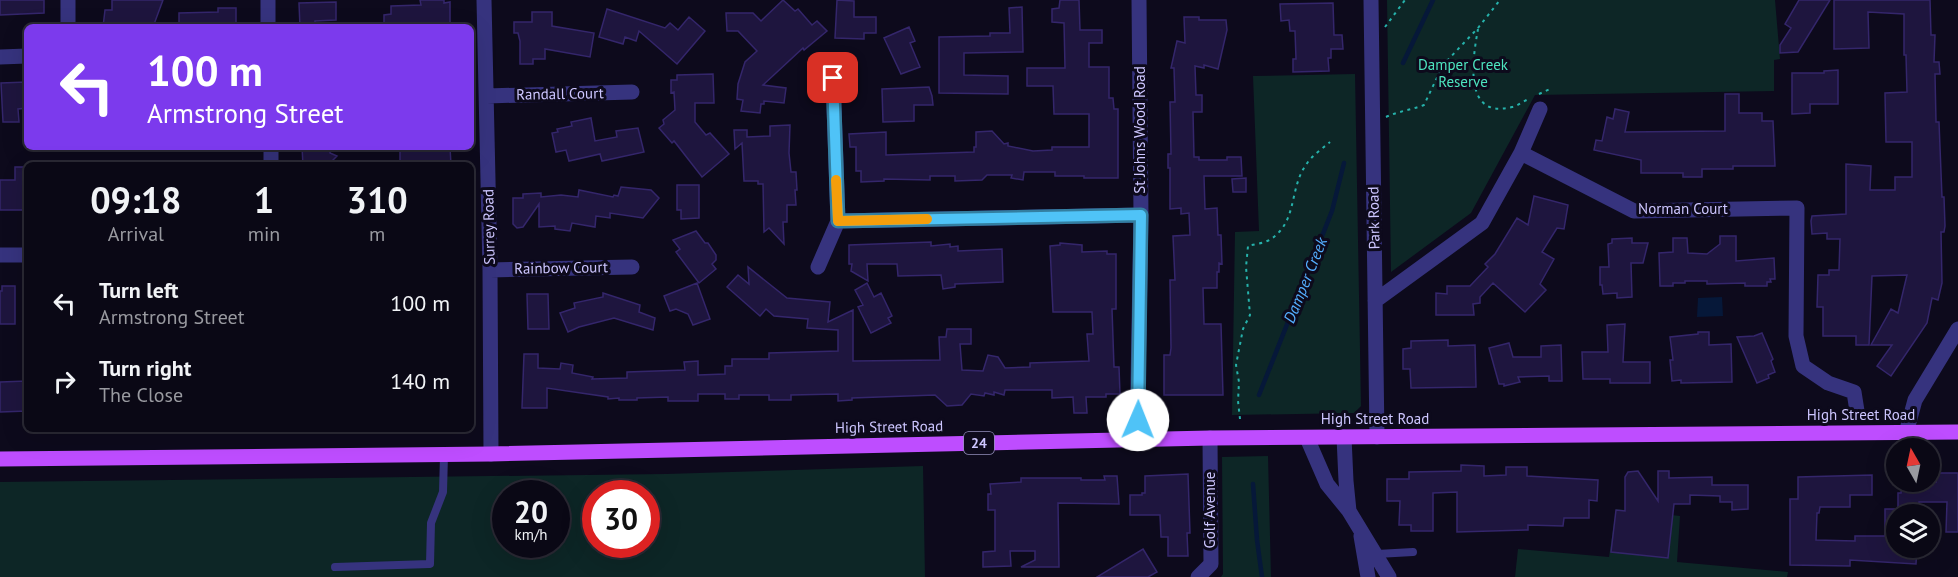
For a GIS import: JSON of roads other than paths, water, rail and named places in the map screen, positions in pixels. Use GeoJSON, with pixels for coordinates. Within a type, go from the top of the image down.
{"type":"FeatureCollection","features":[{"type":"Feature","properties":{"kind":"main road","name":"High Street Road"},"geometry":{"type":"LineString","coordinates":[[0,459],[444,455],[1210,438],[1958,432]]}},
{"type":"Feature","properties":{"kind":"street"},"geometry":{"type":"LineString","coordinates":[[68,0],[68,24]]}},
{"type":"Feature","properties":{"kind":"street"},"geometry":{"type":"LineString","coordinates":[[268,0],[268,24]]}},
{"type":"Feature","properties":{"kind":"street","name":"Surrey Road"},"geometry":{"type":"LineString","coordinates":[[484,0],[488,96],[491,454]]}},
{"type":"Feature","properties":{"kind":"street","name":"St Johns Wood Road"},"geometry":{"type":"LineString","coordinates":[[1137,440],[1141,215],[1139,0]]}},
{"type":"Feature","properties":{"kind":"street","name":"Park Road"},"geometry":{"type":"LineString","coordinates":[[1371,0],[1377,437]]}},
{"type":"Feature","properties":{"kind":"street"},"geometry":{"type":"LineString","coordinates":[[0,57],[24,56]]}},
{"type":"Feature","properties":{"kind":"street"},"geometry":{"type":"LineString","coordinates":[[818,267],[838,221],[833,78]]}},
{"type":"Feature","properties":{"kind":"street","name":"Randall Court"},"geometry":{"type":"LineString","coordinates":[[488,96],[632,92]]}},
{"type":"Feature","properties":{"kind":"street"},"geometry":{"type":"LineString","coordinates":[[1375,301],[1482,222],[1521,153],[1540,109]]}},
{"type":"Feature","properties":{"kind":"street","name":"Norman Court"},"geometry":{"type":"LineString","coordinates":[[1521,153],[1634,211],[1797,208],[1796,336],[1803,366],[1828,383],[1854,392],[1857,411]]}},
{"type":"Feature","properties":{"kind":"street"},"geometry":{"type":"LineString","coordinates":[[838,221],[1141,215]]}},
{"type":"Feature","properties":{"kind":"street"},"geometry":{"type":"LineString","coordinates":[[0,255],[24,255]]}},
{"type":"Feature","properties":{"kind":"street","name":"Rainbow Court"},"geometry":{"type":"LineString","coordinates":[[490,270],[632,267]]}},
{"type":"Feature","properties":{"kind":"street"},"geometry":{"type":"LineString","coordinates":[[1906,433],[1915,400],[1958,329]]}},
{"type":"Feature","properties":{"kind":"street"},"geometry":{"type":"LineString","coordinates":[[1344,437],[1349,511]]}},
{"type":"Feature","properties":{"kind":"street","name":"Golf Avenue"},"geometry":{"type":"LineString","coordinates":[[1198,577],[1211,564],[1210,438]]}},
{"type":"Feature","properties":{"kind":"street"},"geometry":{"type":"LineString","coordinates":[[1306,438],[1327,484],[1349,511],[1389,577]]}},
{"type":"Feature","properties":{"kind":"street"},"geometry":{"type":"LineString","coordinates":[[1360,531],[1368,577]]}},
{"type":"Feature","properties":{"kind":"lane"},"geometry":{"type":"LineString","coordinates":[[335,567],[430,564],[431,523],[443,492],[444,455]]}},
{"type":"Feature","properties":{"kind":"lane"},"geometry":{"type":"LineString","coordinates":[[1377,554],[1413,552]]}},
{"type":"Feature","properties":{"kind":"water"},"geometry":{"type":"Polygon","coordinates":[[[1722,297],[1723,316],[1697,317],[1698,298],[1722,297]]]}},
{"type":"Feature","properties":{"kind":"waterway","name":"Damper Creek"},"geometry":{"type":"LineString","coordinates":[[1403,63],[1433,0]]}},
{"type":"Feature","properties":{"kind":"waterway","name":"Damper Creek"},"geometry":{"type":"LineString","coordinates":[[1259,395],[1332,211],[1344,163]]}},
{"type":"Feature","properties":{"kind":"waterway","name":"Damper Creek"},"geometry":{"type":"LineString","coordinates":[[1253,484],[1262,577]]}},
{"type":"Feature","properties":{"kind":"park label","name":"Damper Creek Reserve"},"geometry":{"type":"Point","coordinates":[1463,74]}}]}
